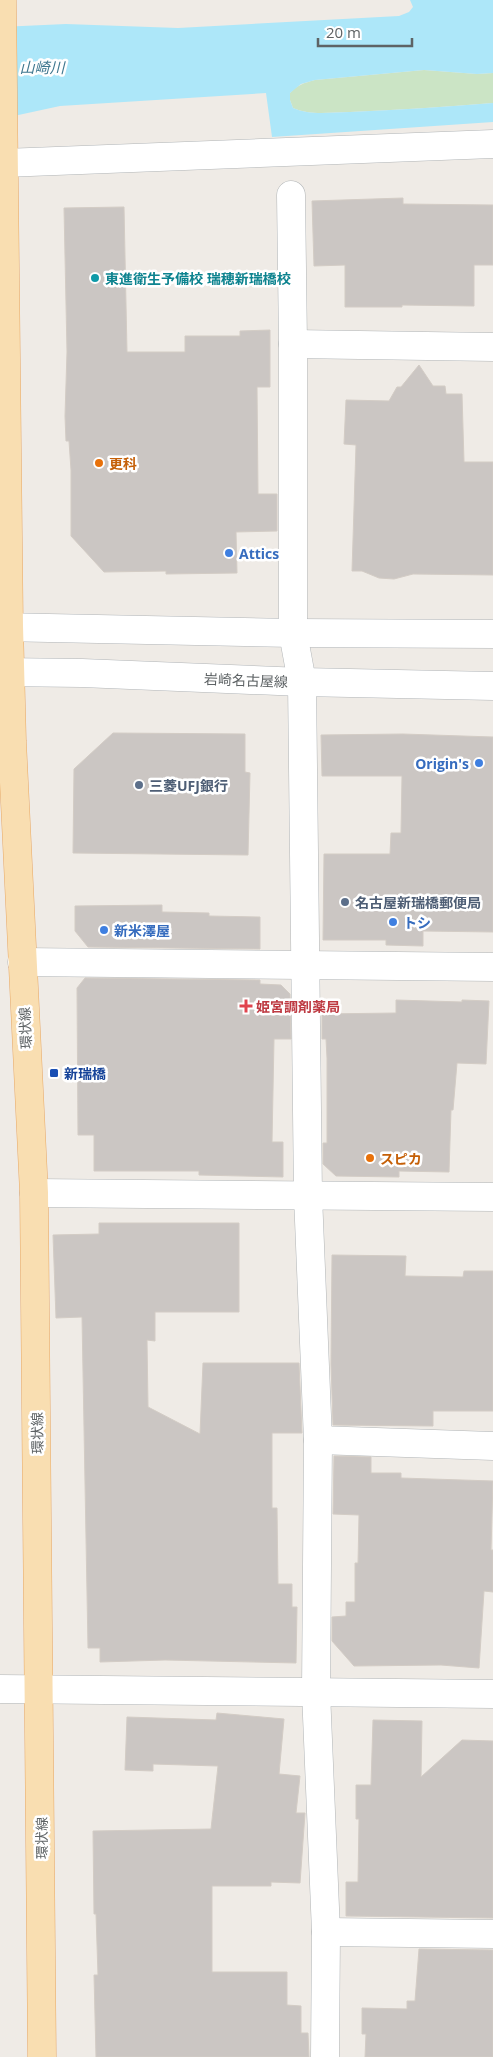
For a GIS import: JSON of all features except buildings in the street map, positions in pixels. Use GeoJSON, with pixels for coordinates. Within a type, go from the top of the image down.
{"type":"FeatureCollection","features":[{"type":"Feature","properties":{"kind":"main road","name":"環状線"},"geometry":{"type":"LineString","coordinates":[[2,4],[4,157],[4,626],[12,741],[34,1193],[42,2057]]}},
{"type":"Feature","properties":{"kind":"street"},"geometry":{"type":"LineString","coordinates":[[4,157],[493,144]]}},
{"type":"Feature","properties":{"kind":"street"},"geometry":{"type":"LineString","coordinates":[[291,195],[294,632],[302,682],[308,1196],[318,1440],[316,1692],[326,1932],[325,2057]]}},
{"type":"Feature","properties":{"kind":"street"},"geometry":{"type":"LineString","coordinates":[[293,344],[493,347]]}},
{"type":"Feature","properties":{"kind":"street"},"geometry":{"type":"LineString","coordinates":[[4,626],[493,634]]}},
{"type":"Feature","properties":{"kind":"street","name":"岩崎名古屋線"},"geometry":{"type":"LineString","coordinates":[[6,672],[493,686]]}},
{"type":"Feature","properties":{"kind":"street"},"geometry":{"type":"LineString","coordinates":[[22,962],[493,967]]}},
{"type":"Feature","properties":{"kind":"street"},"geometry":{"type":"LineString","coordinates":[[34,1193],[493,1197]]}},
{"type":"Feature","properties":{"kind":"street"},"geometry":{"type":"LineString","coordinates":[[318,1440],[493,1446]]}},
{"type":"Feature","properties":{"kind":"street"},"geometry":{"type":"LineString","coordinates":[[0,1688],[493,1694]]}},
{"type":"Feature","properties":{"kind":"street"},"geometry":{"type":"LineString","coordinates":[[326,1932],[493,1934]]}},
{"type":"Feature","properties":{"kind":"green space"},"geometry":{"type":"Polygon","coordinates":[[[424,70],[477,74],[493,73],[493,103],[321,113],[293,108],[290,100],[290,93],[295,88],[315,80],[424,70]]]}},
{"type":"Feature","properties":{"kind":"water","name":"山崎川"},"geometry":{"type":"Polygon","coordinates":[[[410,0],[493,0],[493,73],[477,74],[424,70],[315,80],[301,84],[290,93],[293,108],[314,113],[328,113],[493,103],[493,122],[272,137],[266,93],[60,106],[0,119],[0,27],[66,24],[178,28],[399,16],[409,12],[413,7],[410,0]]]}},
{"type":"Feature","properties":{"kind":"place","name":"東進衛生予備校 瑞穂新瑞橋校"},"geometry":{"type":"Point","coordinates":[95,278]}},
{"type":"Feature","properties":{"kind":"place","name":"更科"},"geometry":{"type":"Point","coordinates":[99,463]}},
{"type":"Feature","properties":{"kind":"place","name":"Attics"},"geometry":{"type":"Point","coordinates":[229,553]}},
{"type":"Feature","properties":{"kind":"place","name":"Origin's"},"geometry":{"type":"Point","coordinates":[479,763]}},
{"type":"Feature","properties":{"kind":"place","name":"三菱UFJ銀行"},"geometry":{"type":"Point","coordinates":[139,785]}},
{"type":"Feature","properties":{"kind":"place","name":"名古屋新瑞橋郵便局"},"geometry":{"type":"Point","coordinates":[345,902]}},
{"type":"Feature","properties":{"kind":"place","name":"トシ"},"geometry":{"type":"Point","coordinates":[393,922]}},
{"type":"Feature","properties":{"kind":"place","name":"新米澤屋"},"geometry":{"type":"Point","coordinates":[104,930]}},
{"type":"Feature","properties":{"kind":"place","name":"姫宮調剤薬局"},"geometry":{"type":"Point","coordinates":[246,1006]}},
{"type":"Feature","properties":{"kind":"place","name":"新瑞橋"},"geometry":{"type":"Point","coordinates":[54,1073]}},
{"type":"Feature","properties":{"kind":"place","name":"スピカ"},"geometry":{"type":"Point","coordinates":[370,1158]}}]}
